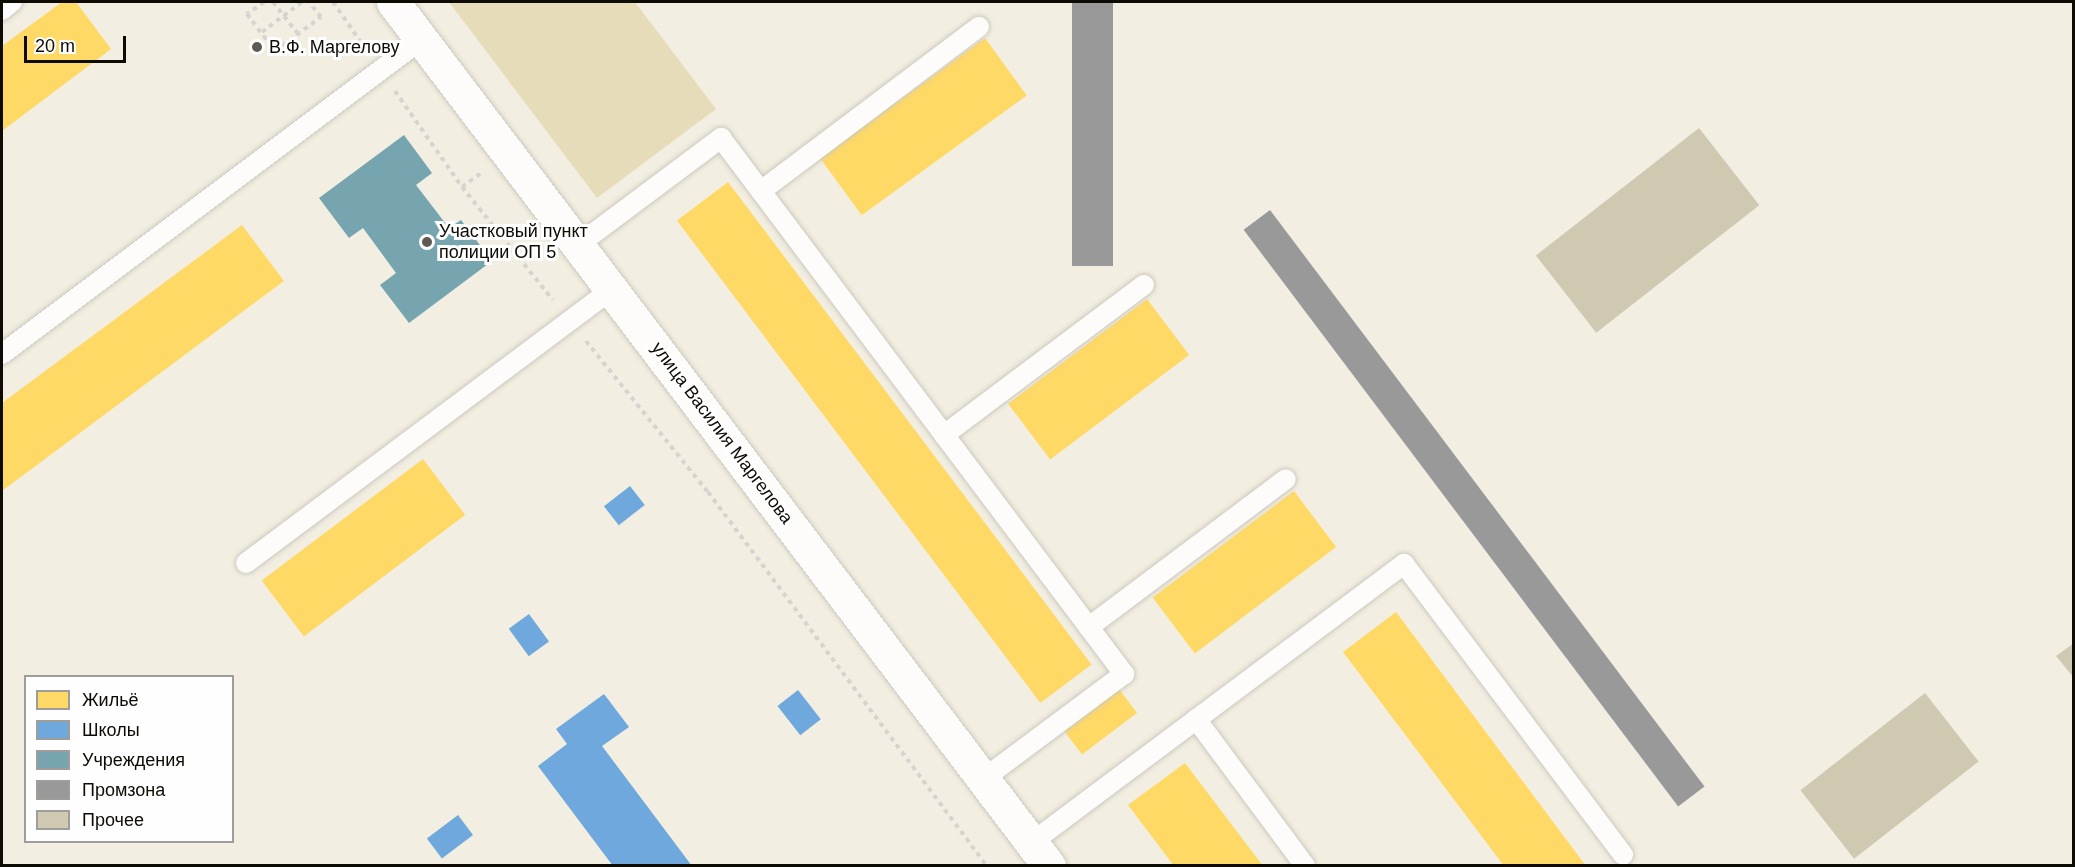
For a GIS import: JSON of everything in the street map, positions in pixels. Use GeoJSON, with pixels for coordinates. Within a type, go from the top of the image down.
{"type":"FeatureCollection","features":[{"type":"Feature","properties":{"kind":"street","name":"улица Василия Маргелова"},"geometry":{"type":"LineString","coordinates":[[393,2],[1040,854]]}},
{"type":"Feature","properties":{"kind":"lane"},"geometry":{"type":"LineString","coordinates":[[2,10],[12,2]]}},
{"type":"Feature","properties":{"kind":"lane"},"geometry":{"type":"LineString","coordinates":[[761,191],[979,27]]}},
{"type":"Feature","properties":{"kind":"lane"},"geometry":{"type":"LineString","coordinates":[[2,354],[422,39]]}},
{"type":"Feature","properties":{"kind":"lane"},"geometry":{"type":"LineString","coordinates":[[578,245],[721,138],[1124,674],[983,779]]}},
{"type":"Feature","properties":{"kind":"lane"},"geometry":{"type":"LineString","coordinates":[[944,435],[1144,285]]}},
{"type":"Feature","properties":{"kind":"lane"},"geometry":{"type":"LineString","coordinates":[[246,563],[612,289]]}},
{"type":"Feature","properties":{"kind":"lane"},"geometry":{"type":"LineString","coordinates":[[1089,627],[1286,479]]}},
{"type":"Feature","properties":{"kind":"lane"},"geometry":{"type":"LineString","coordinates":[[1040,854],[1196,719],[1404,564],[1623,855]]}},
{"type":"Feature","properties":{"kind":"lane"},"geometry":{"type":"LineString","coordinates":[[1196,719],[1305,866]]}},
{"type":"Feature","properties":{"kind":"path"},"geometry":{"type":"LineString","coordinates":[[264,2],[247,14],[275,51],[321,17],[309,2]]}},
{"type":"Feature","properties":{"kind":"path"},"geometry":{"type":"LineString","coordinates":[[273,2],[298,34]]}},
{"type":"Feature","properties":{"kind":"path"},"geometry":{"type":"LineString","coordinates":[[262,32],[302,2]]}},
{"type":"Feature","properties":{"kind":"path"},"geometry":{"type":"LineString","coordinates":[[333,2],[462,187],[559,307]]}},
{"type":"Feature","properties":{"kind":"path"},"geometry":{"type":"LineString","coordinates":[[581,335],[708,492],[987,866]]}},
{"type":"Feature","properties":{"kind":"shaded area"},"geometry":{"type":"Polygon","coordinates":[[[449,2],[635,2],[716,109],[597,198],[449,2]]]}},
{"type":"Feature","properties":{"kind":"building: Жильё"},"geometry":{"type":"Polygon","coordinates":[[[62,2],[76,2],[111,49],[2,131],[2,46],[62,2]]]}},
{"type":"Feature","properties":{"kind":"building: Жильё"},"geometry":{"type":"Polygon","coordinates":[[[985,38],[1027,95],[862,215],[820,158],[985,38]]]}},
{"type":"Feature","properties":{"kind":"building: Жильё"},"geometry":{"type":"Polygon","coordinates":[[[728,182],[1091,664],[1040,703],[677,221],[728,182]]]}},
{"type":"Feature","properties":{"kind":"building: Жильё"},"geometry":{"type":"Polygon","coordinates":[[[242,225],[284,281],[2,491],[2,403],[242,225]]]}},
{"type":"Feature","properties":{"kind":"building: Жильё"},"geometry":{"type":"Polygon","coordinates":[[[1147,299],[1189,355],[1050,460],[1008,404],[1147,299]]]}},
{"type":"Feature","properties":{"kind":"building: Жильё"},"geometry":{"type":"Polygon","coordinates":[[[423,459],[465,515],[304,636],[262,581],[423,459]]]}},
{"type":"Feature","properties":{"kind":"building: Жильё"},"geometry":{"type":"Polygon","coordinates":[[[1294,491],[1336,547],[1195,653],[1153,598],[1294,491]]]}},
{"type":"Feature","properties":{"kind":"building: Жильё"},"geometry":{"type":"Polygon","coordinates":[[[1396,612],[1586,866],[1504,866],[1343,652],[1396,612]]]}},
{"type":"Feature","properties":{"kind":"building: Жильё"},"geometry":{"type":"Polygon","coordinates":[[[1119,689],[1137,713],[1082,754],[1064,731],[1119,689]]]}},
{"type":"Feature","properties":{"kind":"building: Жильё"},"geometry":{"type":"Polygon","coordinates":[[[1185,763],[1263,866],[1174,866],[1128,805],[1185,763]]]}},
{"type":"Feature","properties":{"kind":"building: Школы"},"geometry":{"type":"Polygon","coordinates":[[[630,486],[645,505],[619,525],[604,506],[630,486]]]}},
{"type":"Feature","properties":{"kind":"building: Школы"},"geometry":{"type":"Polygon","coordinates":[[[529,614],[549,642],[529,656],[509,629],[529,614]]]}},
{"type":"Feature","properties":{"kind":"building: Школы"},"geometry":{"type":"Polygon","coordinates":[[[798,690],[821,719],[800,735],[778,706],[798,690]]]}},
{"type":"Feature","properties":{"kind":"building: Школы"},"geometry":{"type":"Polygon","coordinates":[[[604,694],[629,727],[602,746],[692,866],[613,866],[538,766],[567,744],[556,729],[604,694]]]}},
{"type":"Feature","properties":{"kind":"building: Школы"},"geometry":{"type":"Polygon","coordinates":[[[458,815],[473,835],[442,858],[427,838],[458,815]]]}},
{"type":"Feature","properties":{"kind":"building: Учреждения"},"geometry":{"type":"Polygon","coordinates":[[[404,135],[432,173],[416,185],[449,228],[461,220],[492,261],[409,323],[380,285],[396,273],[363,228],[349,238],[319,198],[404,135]]]}},
{"type":"Feature","properties":{"kind":"building: Промзона"},"geometry":{"type":"Polygon","coordinates":[[[1072,2],[1113,2],[1113,266],[1072,266],[1072,2]]]}},
{"type":"Feature","properties":{"kind":"building: Промзона"},"geometry":{"type":"Polygon","coordinates":[[[1270,210],[1705,787],[1678,806],[1244,230],[1270,210]]]}},
{"type":"Feature","properties":{"kind":"building: Прочее"},"geometry":{"type":"Polygon","coordinates":[[[1699,128],[1759,205],[1596,333],[1536,255],[1699,128]]]}},
{"type":"Feature","properties":{"kind":"building: Прочее"},"geometry":{"type":"Polygon","coordinates":[[[2074,643],[2074,678],[2056,656],[2074,643]]]}},
{"type":"Feature","properties":{"kind":"building: Прочее"},"geometry":{"type":"Polygon","coordinates":[[[1925,693],[1979,762],[1854,859],[1800,790],[1925,693]]]}},
{"type":"Feature","properties":{"kind":"place","name":"В.Ф. Маргелову"},"geometry":{"type":"Point","coordinates":[257,47]}},
{"type":"Feature","properties":{"kind":"place","name":"Участковый пункт полиции ОП 5"},"geometry":{"type":"Point","coordinates":[427,242]}}]}
